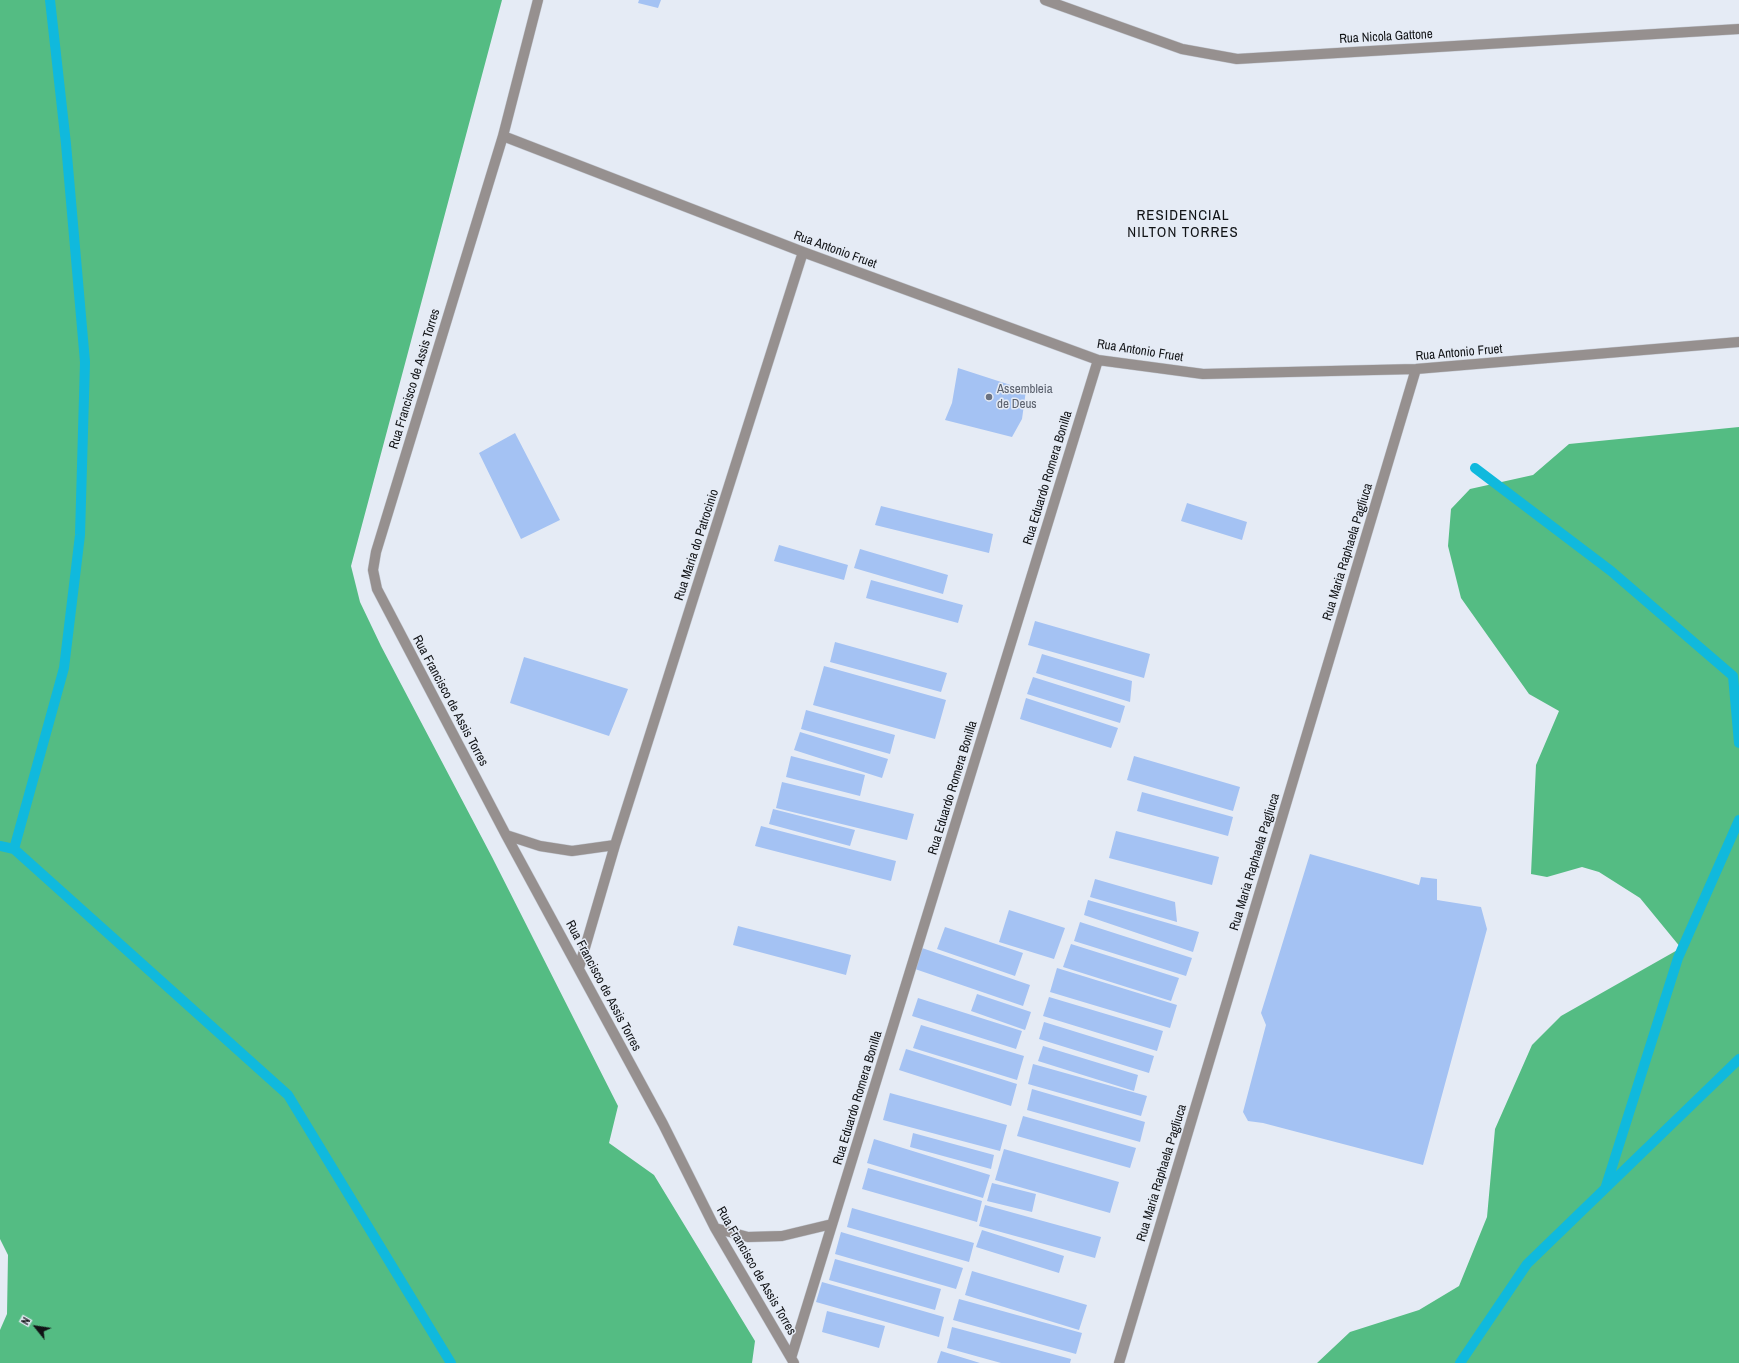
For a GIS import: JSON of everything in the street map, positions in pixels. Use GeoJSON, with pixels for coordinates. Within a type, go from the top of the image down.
{"type":"FeatureCollection","features":[{"type":"Feature","properties":{"kind":"street","name":"Rua Francisco de Assis Torres"},"geometry":{"type":"LineString","coordinates":[[538,0],[503,136],[376,552],[373,570],[377,590],[506,835],[663,1124],[715,1228],[793,1360]]}},
{"type":"Feature","properties":{"kind":"street","name":"Rua Nicola Gattone"},"geometry":{"type":"LineString","coordinates":[[1045,0],[1182,49],[1237,59],[1739,29]]}},
{"type":"Feature","properties":{"kind":"street","name":"Rua Antonio Fruet"},"geometry":{"type":"LineString","coordinates":[[503,136],[803,252],[1098,360],[1203,374],[1416,369],[1739,342]]}},
{"type":"Feature","properties":{"kind":"street","name":"Rua Maria do Patrocinio"},"geometry":{"type":"LineString","coordinates":[[579,968],[615,845],[803,252]]}},
{"type":"Feature","properties":{"kind":"street","name":"Rua Eduardo Romera Bonilla"},"geometry":{"type":"LineString","coordinates":[[793,1360],[832,1224],[1098,360]]}},
{"type":"Feature","properties":{"kind":"street","name":"Rua Maria Raphaela Pagliuca"},"geometry":{"type":"LineString","coordinates":[[1119,1363],[1416,369]]}},
{"type":"Feature","properties":{"kind":"street"},"geometry":{"type":"LineString","coordinates":[[506,835],[540,846],[572,851],[615,845]]}},
{"type":"Feature","properties":{"kind":"street"},"geometry":{"type":"LineString","coordinates":[[715,1228],[748,1237],[782,1236],[832,1224]]}},
{"type":"Feature","properties":{"kind":"green space"},"geometry":{"type":"Polygon","coordinates":[[[0,0],[502,0],[351,566],[360,602],[381,646],[492,857],[618,1106],[609,1143],[654,1175],[755,1341],[752,1363],[0,1363],[0,1330],[7,1314],[8,1255],[0,1239],[0,0]]]}},
{"type":"Feature","properties":{"kind":"green space"},"geometry":{"type":"Polygon","coordinates":[[[1739,427],[1739,1363],[1317,1363],[1350,1332],[1419,1310],[1459,1286],[1487,1217],[1495,1129],[1532,1045],[1561,1016],[1681,948],[1640,898],[1599,872],[1582,867],[1547,877],[1531,874],[1536,765],[1559,711],[1529,694],[1461,598],[1448,546],[1451,509],[1470,489],[1533,475],[1569,444],[1739,427]]]}},
{"type":"Feature","properties":{"kind":"building"},"geometry":{"type":"Polygon","coordinates":[[[639,0],[661,0],[658,8],[638,3],[639,0]]]}},
{"type":"Feature","properties":{"kind":"building","name":"Assembleia de Deus"},"geometry":{"type":"Polygon","coordinates":[[[958,368],[1026,390],[1022,419],[1012,437],[945,420],[952,403],[958,368]]]}},
{"type":"Feature","properties":{"kind":"building"},"geometry":{"type":"Polygon","coordinates":[[[515,433],[560,520],[521,539],[479,453],[515,433]]]}},
{"type":"Feature","properties":{"kind":"building"},"geometry":{"type":"Polygon","coordinates":[[[1187,503],[1247,522],[1242,540],[1181,521],[1187,503]]]}},
{"type":"Feature","properties":{"kind":"building"},"geometry":{"type":"Polygon","coordinates":[[[881,506],[993,534],[989,553],[875,525],[881,506]]]}},
{"type":"Feature","properties":{"kind":"building"},"geometry":{"type":"Polygon","coordinates":[[[779,545],[848,565],[844,580],[774,561],[779,545]]]}},
{"type":"Feature","properties":{"kind":"building"},"geometry":{"type":"Polygon","coordinates":[[[860,549],[948,575],[943,594],[854,568],[860,549]]]}},
{"type":"Feature","properties":{"kind":"building"},"geometry":{"type":"Polygon","coordinates":[[[871,580],[963,605],[958,623],[866,598],[871,580]]]}},
{"type":"Feature","properties":{"kind":"building"},"geometry":{"type":"Polygon","coordinates":[[[1035,621],[1150,654],[1144,678],[1028,645],[1035,621]]]}},
{"type":"Feature","properties":{"kind":"building"},"geometry":{"type":"Polygon","coordinates":[[[835,642],[947,673],[941,692],[830,662],[835,642]]]}},
{"type":"Feature","properties":{"kind":"building"},"geometry":{"type":"Polygon","coordinates":[[[1042,654],[1132,681],[1130,702],[1036,673],[1042,654]]]}},
{"type":"Feature","properties":{"kind":"building"},"geometry":{"type":"Polygon","coordinates":[[[524,657],[628,689],[609,736],[510,703],[524,657]]]}},
{"type":"Feature","properties":{"kind":"building"},"geometry":{"type":"Polygon","coordinates":[[[824,666],[946,700],[935,739],[813,705],[824,666]]]}},
{"type":"Feature","properties":{"kind":"building"},"geometry":{"type":"Polygon","coordinates":[[[1033,677],[1125,706],[1120,723],[1027,694],[1033,677]]]}},
{"type":"Feature","properties":{"kind":"building"},"geometry":{"type":"Polygon","coordinates":[[[1026,698],[1118,728],[1111,748],[1020,719],[1026,698]]]}},
{"type":"Feature","properties":{"kind":"building"},"geometry":{"type":"Polygon","coordinates":[[[806,710],[895,735],[890,754],[801,729],[806,710]]]}},
{"type":"Feature","properties":{"kind":"building"},"geometry":{"type":"Polygon","coordinates":[[[800,732],[888,759],[882,778],[794,750],[800,732]]]}},
{"type":"Feature","properties":{"kind":"building"},"geometry":{"type":"Polygon","coordinates":[[[791,756],[865,775],[860,796],[786,777],[791,756]]]}},
{"type":"Feature","properties":{"kind":"building"},"geometry":{"type":"Polygon","coordinates":[[[1134,756],[1240,787],[1233,811],[1127,780],[1134,756]]]}},
{"type":"Feature","properties":{"kind":"building"},"geometry":{"type":"Polygon","coordinates":[[[782,782],[914,814],[907,840],[776,808],[782,782]]]}},
{"type":"Feature","properties":{"kind":"building"},"geometry":{"type":"Polygon","coordinates":[[[1142,792],[1233,817],[1228,836],[1137,811],[1142,792]]]}},
{"type":"Feature","properties":{"kind":"building"},"geometry":{"type":"Polygon","coordinates":[[[773,809],[855,830],[850,846],[769,824],[773,809]]]}},
{"type":"Feature","properties":{"kind":"building"},"geometry":{"type":"Polygon","coordinates":[[[761,826],[896,861],[891,881],[755,846],[761,826]]]}},
{"type":"Feature","properties":{"kind":"building"},"geometry":{"type":"Polygon","coordinates":[[[1116,831],[1219,857],[1212,885],[1109,858],[1116,831]]]}},
{"type":"Feature","properties":{"kind":"building"},"geometry":{"type":"Polygon","coordinates":[[[1310,854],[1419,885],[1421,877],[1437,879],[1437,900],[1481,907],[1487,929],[1423,1165],[1263,1123],[1248,1121],[1243,1112],[1266,1025],[1261,1013],[1310,854]]]}},
{"type":"Feature","properties":{"kind":"building"},"geometry":{"type":"Polygon","coordinates":[[[1095,879],[1175,902],[1177,922],[1090,897],[1095,879]]]}},
{"type":"Feature","properties":{"kind":"building"},"geometry":{"type":"Polygon","coordinates":[[[1088,900],[1199,932],[1193,952],[1084,915],[1088,900]]]}},
{"type":"Feature","properties":{"kind":"building"},"geometry":{"type":"Polygon","coordinates":[[[1009,910],[1065,928],[1054,959],[999,942],[1009,910]]]}},
{"type":"Feature","properties":{"kind":"building"},"geometry":{"type":"Polygon","coordinates":[[[1080,922],[1192,958],[1186,976],[1074,941],[1080,922]]]}},
{"type":"Feature","properties":{"kind":"building"},"geometry":{"type":"Polygon","coordinates":[[[738,926],[851,955],[846,975],[733,945],[738,926]]]}},
{"type":"Feature","properties":{"kind":"building"},"geometry":{"type":"Polygon","coordinates":[[[945,927],[1023,953],[1015,976],[937,949],[945,927]]]}},
{"type":"Feature","properties":{"kind":"building"},"geometry":{"type":"Polygon","coordinates":[[[1071,944],[1179,978],[1171,1001],[1063,967],[1071,944]]]}},
{"type":"Feature","properties":{"kind":"building"},"geometry":{"type":"Polygon","coordinates":[[[922,948],[1030,985],[1023,1006],[915,969],[922,948]]]}},
{"type":"Feature","properties":{"kind":"building"},"geometry":{"type":"Polygon","coordinates":[[[1057,968],[1177,1005],[1170,1028],[1050,992],[1057,968]]]}},
{"type":"Feature","properties":{"kind":"building"},"geometry":{"type":"Polygon","coordinates":[[[977,994],[1031,1012],[1025,1030],[971,1011],[977,994]]]}},
{"type":"Feature","properties":{"kind":"building"},"geometry":{"type":"Polygon","coordinates":[[[1049,997],[1163,1031],[1157,1051],[1043,1016],[1049,997]]]}},
{"type":"Feature","properties":{"kind":"building"},"geometry":{"type":"Polygon","coordinates":[[[918,998],[1022,1031],[1016,1049],[912,1016],[918,998]]]}},
{"type":"Feature","properties":{"kind":"building"},"geometry":{"type":"Polygon","coordinates":[[[1044,1022],[1154,1056],[1149,1073],[1039,1039],[1044,1022]]]}},
{"type":"Feature","properties":{"kind":"building"},"geometry":{"type":"Polygon","coordinates":[[[921,1025],[1024,1056],[1017,1080],[913,1048],[921,1025]]]}},
{"type":"Feature","properties":{"kind":"building"},"geometry":{"type":"Polygon","coordinates":[[[1043,1046],[1138,1075],[1134,1091],[1038,1061],[1043,1046]]]}},
{"type":"Feature","properties":{"kind":"building"},"geometry":{"type":"Polygon","coordinates":[[[906,1049],[1017,1084],[1011,1106],[899,1070],[906,1049]]]}},
{"type":"Feature","properties":{"kind":"building"},"geometry":{"type":"Polygon","coordinates":[[[1033,1064],[1147,1096],[1141,1116],[1028,1084],[1033,1064]]]}},
{"type":"Feature","properties":{"kind":"building"},"geometry":{"type":"Polygon","coordinates":[[[1032,1089],[1145,1122],[1140,1142],[1027,1110],[1032,1089]]]}},
{"type":"Feature","properties":{"kind":"building"},"geometry":{"type":"Polygon","coordinates":[[[890,1093],[1007,1125],[1000,1151],[883,1120],[890,1093]]]}},
{"type":"Feature","properties":{"kind":"building"},"geometry":{"type":"Polygon","coordinates":[[[1023,1116],[1136,1148],[1130,1168],[1017,1136],[1023,1116]]]}},
{"type":"Feature","properties":{"kind":"building"},"geometry":{"type":"Polygon","coordinates":[[[913,1133],[994,1155],[991,1169],[910,1147],[913,1133]]]}},
{"type":"Feature","properties":{"kind":"building"},"geometry":{"type":"Polygon","coordinates":[[[874,1139],[990,1175],[983,1198],[867,1163],[874,1139]]]}},
{"type":"Feature","properties":{"kind":"building"},"geometry":{"type":"Polygon","coordinates":[[[1004,1149],[1119,1182],[1110,1213],[995,1180],[1004,1149]]]}},
{"type":"Feature","properties":{"kind":"building"},"geometry":{"type":"Polygon","coordinates":[[[868,1168],[982,1201],[977,1222],[862,1189],[868,1168]]]}},
{"type":"Feature","properties":{"kind":"building"},"geometry":{"type":"Polygon","coordinates":[[[992,1183],[1036,1194],[1032,1212],[987,1201],[992,1183]]]}},
{"type":"Feature","properties":{"kind":"building"},"geometry":{"type":"Polygon","coordinates":[[[985,1205],[1101,1237],[1095,1258],[979,1226],[985,1205]]]}},
{"type":"Feature","properties":{"kind":"building"},"geometry":{"type":"Polygon","coordinates":[[[852,1208],[974,1243],[969,1262],[847,1227],[852,1208]]]}},
{"type":"Feature","properties":{"kind":"building"},"geometry":{"type":"Polygon","coordinates":[[[982,1230],[1064,1256],[1059,1273],[976,1247],[982,1230]]]}},
{"type":"Feature","properties":{"kind":"building"},"geometry":{"type":"Polygon","coordinates":[[[841,1232],[963,1268],[956,1289],[835,1254],[841,1232]]]}},
{"type":"Feature","properties":{"kind":"building"},"geometry":{"type":"Polygon","coordinates":[[[835,1259],[941,1289],[935,1310],[829,1280],[835,1259]]]}},
{"type":"Feature","properties":{"kind":"building"},"geometry":{"type":"Polygon","coordinates":[[[972,1271],[1087,1305],[1079,1330],[965,1295],[972,1271]]]}},
{"type":"Feature","properties":{"kind":"building"},"geometry":{"type":"Polygon","coordinates":[[[822,1282],[944,1317],[939,1337],[816,1302],[822,1282]]]}},
{"type":"Feature","properties":{"kind":"building"},"geometry":{"type":"Polygon","coordinates":[[[959,1299],[1082,1333],[1076,1354],[953,1320],[959,1299]]]}},
{"type":"Feature","properties":{"kind":"building"},"geometry":{"type":"Polygon","coordinates":[[[827,1311],[885,1326],[879,1348],[822,1332],[827,1311]]]}},
{"type":"Feature","properties":{"kind":"building"},"geometry":{"type":"Polygon","coordinates":[[[952,1327],[1071,1359],[1070,1363],[1001,1363],[947,1348],[952,1327]]]}},
{"type":"Feature","properties":{"kind":"building"},"geometry":{"type":"Polygon","coordinates":[[[941,1351],[980,1363],[937,1363],[941,1351]]]}},
{"type":"Feature","properties":{"kind":"waterway"},"geometry":{"type":"LineString","coordinates":[[14,849],[64,668],[80,535],[85,362],[66,144],[50,0]]}},
{"type":"Feature","properties":{"kind":"waterway"},"geometry":{"type":"LineString","coordinates":[[1475,468],[1611,571],[1733,676],[1739,743]]}},
{"type":"Feature","properties":{"kind":"waterway"},"geometry":{"type":"LineString","coordinates":[[1606,1186],[1678,958],[1739,820]]}},
{"type":"Feature","properties":{"kind":"waterway"},"geometry":{"type":"LineString","coordinates":[[0,846],[14,849],[288,1095],[451,1363]]}},
{"type":"Feature","properties":{"kind":"waterway"},"geometry":{"type":"LineString","coordinates":[[1460,1363],[1527,1264],[1739,1059]]}},
{"type":"Feature","properties":{"kind":"place","name":"Assembleia de Deus"},"geometry":{"type":"Point","coordinates":[989,397]}},
{"type":"Feature","properties":{"kind":"district","name":"RESIDENCIAL NILTON TORRES"},"geometry":{"type":"Point","coordinates":[1183,224]}}]}
